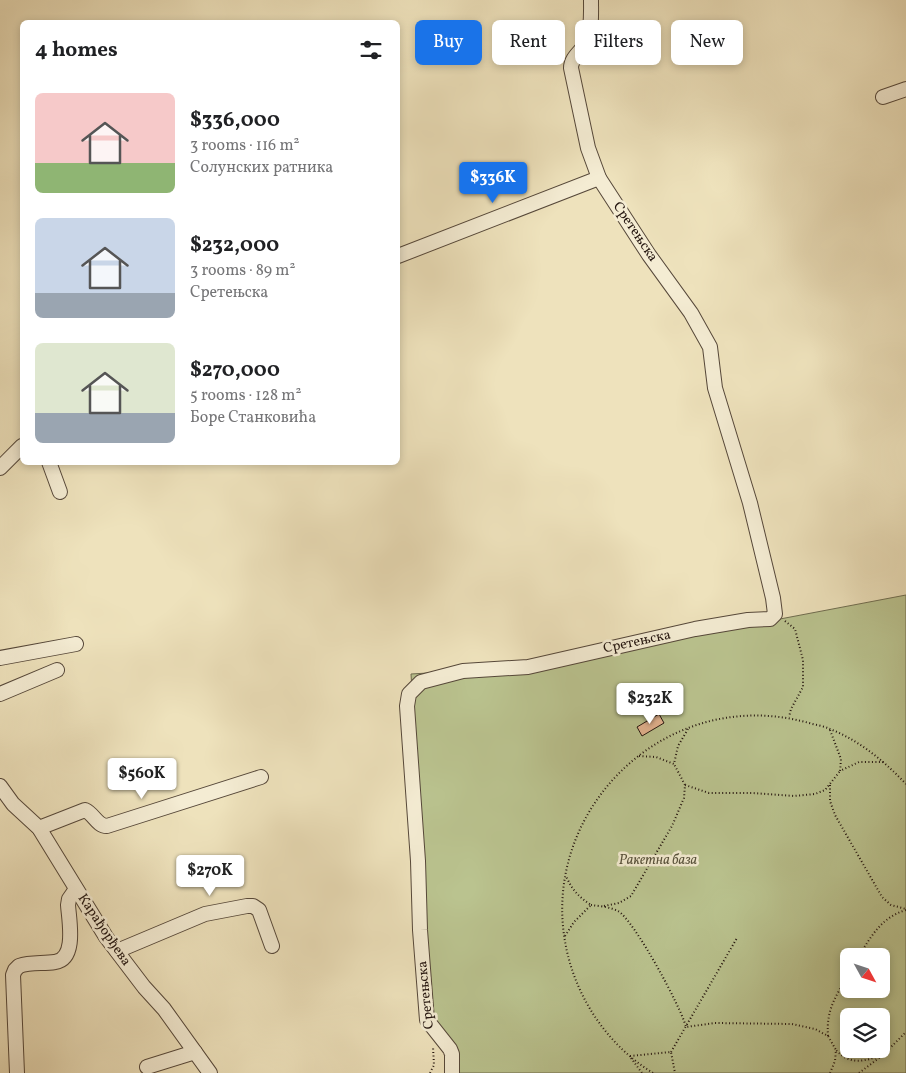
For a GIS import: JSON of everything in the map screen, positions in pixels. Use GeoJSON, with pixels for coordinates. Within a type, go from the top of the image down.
{"type":"FeatureCollection","features":[{"type":"Feature","properties":{"kind":"street","name":"Сретењска"},"geometry":{"type":"LineString","coordinates":[[452,1073],[452,1054],[450,1049],[427,1020],[407,706],[409,694],[421,682],[463,672],[528,667],[695,629],[748,620],[770,619],[775,614],[773,598],[750,503],[715,388],[710,347],[691,313],[649,255],[599,178],[588,148],[571,68],[572,60],[587,42],[590,27],[591,0]]}},
{"type":"Feature","properties":{"kind":"street"},"geometry":{"type":"LineString","coordinates":[[882,97],[906,89]]}},
{"type":"Feature","properties":{"kind":"street"},"geometry":{"type":"LineString","coordinates":[[400,255],[599,178]]}},
{"type":"Feature","properties":{"kind":"street"},"geometry":{"type":"LineString","coordinates":[[0,468],[20,448]]}},
{"type":"Feature","properties":{"kind":"street"},"geometry":{"type":"LineString","coordinates":[[51,465],[60,492]]}},
{"type":"Feature","properties":{"kind":"street"},"geometry":{"type":"LineString","coordinates":[[0,658],[76,644]]}},
{"type":"Feature","properties":{"kind":"street"},"geometry":{"type":"LineString","coordinates":[[0,694],[57,670]]}},
{"type":"Feature","properties":{"kind":"street"},"geometry":{"type":"LineString","coordinates":[[39,828],[85,810],[103,826],[111,825],[261,777]]}},
{"type":"Feature","properties":{"kind":"street","name":"Карађорђева"},"geometry":{"type":"LineString","coordinates":[[0,786],[14,804],[39,828],[117,952],[164,1009],[210,1073]]}},
{"type":"Feature","properties":{"kind":"street"},"geometry":{"type":"LineString","coordinates":[[16,1073],[14,970],[19,966],[57,962],[64,958],[69,951],[70,944],[69,899],[76,889]]}},
{"type":"Feature","properties":{"kind":"street"},"geometry":{"type":"LineString","coordinates":[[117,952],[206,914],[248,906],[253,906],[258,910],[272,946]]}},
{"type":"Feature","properties":{"kind":"street"},"geometry":{"type":"LineString","coordinates":[[147,1067],[195,1052]]}},
{"type":"Feature","properties":{"kind":"path"},"geometry":{"type":"LineString","coordinates":[[775,614],[795,629],[803,660],[803,687],[791,709],[789,717]]}},
{"type":"Feature","properties":{"kind":"path"},"geometry":{"type":"LineString","coordinates":[[652,1073],[610,1037],[589,1007],[580,991],[570,965],[564,938],[562,906],[566,874],[573,847],[584,820],[598,796],[610,782],[637,756],[662,739],[689,727],[722,718],[755,714],[789,717],[830,728],[859,743],[885,762],[906,784]]}},
{"type":"Feature","properties":{"kind":"path"},"geometry":{"type":"LineString","coordinates":[[601,906],[619,903],[631,896],[672,826],[684,798],[685,785],[674,764],[678,746],[689,727]]}},
{"type":"Feature","properties":{"kind":"path"},"geometry":{"type":"LineString","coordinates":[[830,728],[841,759],[840,771]]}},
{"type":"Feature","properties":{"kind":"path"},"geometry":{"type":"LineString","coordinates":[[637,756],[656,757],[674,764]]}},
{"type":"Feature","properties":{"kind":"path"},"geometry":{"type":"LineString","coordinates":[[685,785],[709,793],[794,796],[815,794],[825,790],[840,771],[859,762],[885,762]]}},
{"type":"Feature","properties":{"kind":"path"},"geometry":{"type":"LineString","coordinates":[[830,784],[830,801],[835,815],[882,897],[891,905],[906,909]]}},
{"type":"Feature","properties":{"kind":"path"},"geometry":{"type":"LineString","coordinates":[[566,874],[571,887],[580,898],[591,905],[618,911],[633,926],[670,991],[684,1018],[686,1028]]}},
{"type":"Feature","properties":{"kind":"path"},"geometry":{"type":"LineString","coordinates":[[564,938],[574,922],[591,905]]}},
{"type":"Feature","properties":{"kind":"path"},"geometry":{"type":"LineString","coordinates":[[865,948],[880,926],[893,914],[906,909]]}},
{"type":"Feature","properties":{"kind":"path"},"geometry":{"type":"LineString","coordinates":[[675,1073],[671,1052],[737,938]]}},
{"type":"Feature","properties":{"kind":"path"},"geometry":{"type":"LineString","coordinates":[[840,989],[831,1004],[827,1020],[828,1036],[840,1054]]}},
{"type":"Feature","properties":{"kind":"path"},"geometry":{"type":"LineString","coordinates":[[686,1028],[715,1023],[792,1024],[815,1029],[828,1036]]}},
{"type":"Feature","properties":{"kind":"path"},"geometry":{"type":"LineString","coordinates":[[890,1049],[906,1032]]}},
{"type":"Feature","properties":{"kind":"path","name":"Сретењска"},"geometry":{"type":"LineString","coordinates":[[430,1073],[434,1065],[432,1042]]}},
{"type":"Feature","properties":{"kind":"path"},"geometry":{"type":"LineString","coordinates":[[830,1073],[835,1061],[836,1050]]}},
{"type":"Feature","properties":{"kind":"path"},"geometry":{"type":"LineString","coordinates":[[630,1056],[671,1052]]}},
{"type":"Feature","properties":{"kind":"path"},"geometry":{"type":"LineString","coordinates":[[630,1056],[642,1073]]}},
{"type":"Feature","properties":{"kind":"path"},"geometry":{"type":"LineString","coordinates":[[848,1058],[859,1062],[873,1058]]}},
{"type":"Feature","properties":{"kind":"path"},"geometry":{"type":"LineString","coordinates":[[859,1073],[880,1058]]}},
{"type":"Feature","properties":{"kind":"green space","name":"Ракетна база"},"geometry":{"type":"Polygon","coordinates":[[[906,595],[906,1073],[457,1073],[432,1020],[411,674],[528,667],[906,595]]]}},
{"type":"Feature","properties":{"kind":"building"},"geometry":{"type":"Polygon","coordinates":[[[659,714],[664,723],[642,736],[637,727],[659,714]]]}}]}
